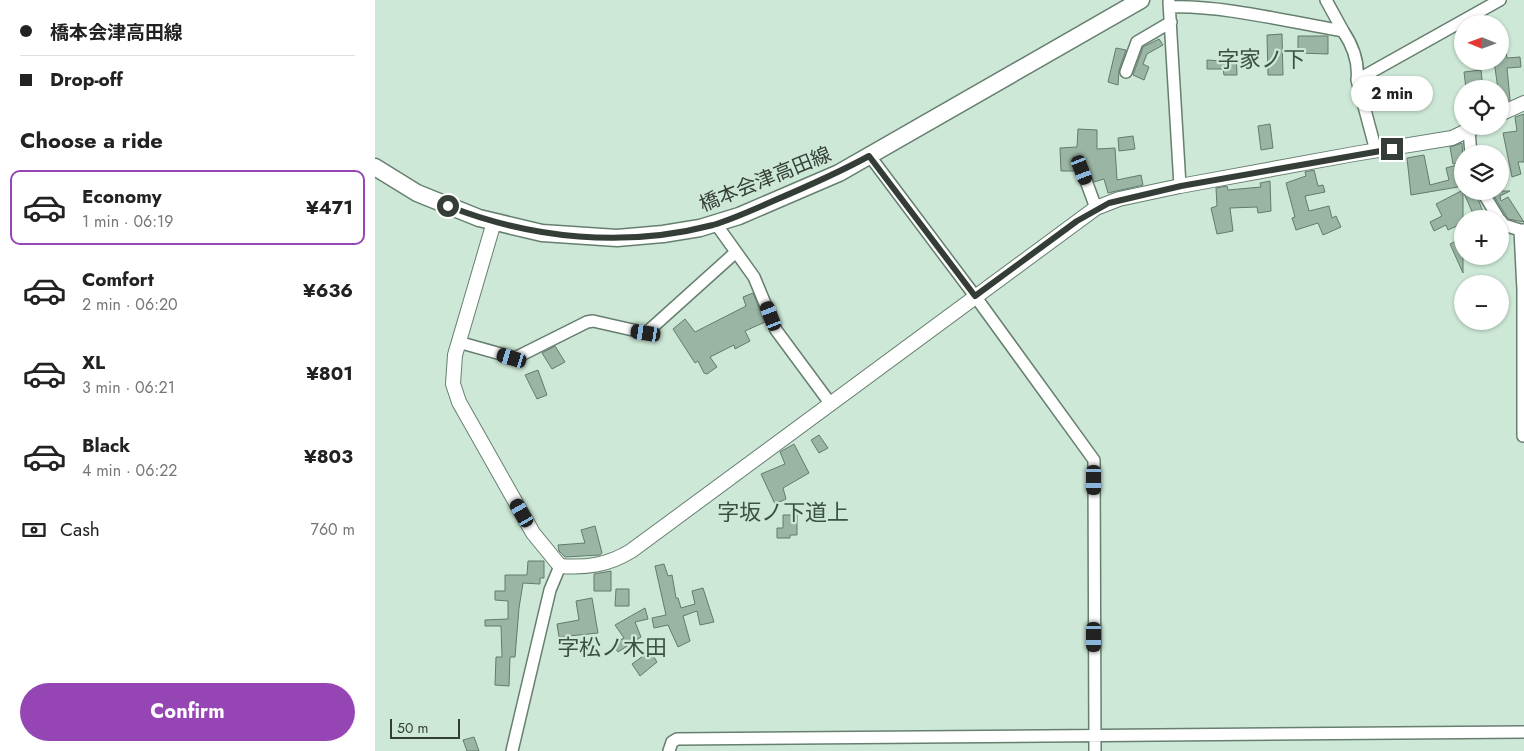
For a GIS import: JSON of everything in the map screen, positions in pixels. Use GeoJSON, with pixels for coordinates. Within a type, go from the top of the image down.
{"type":"FeatureCollection","features":[{"type":"Feature","properties":{"kind":"main road","name":"橋本会津高田線"},"geometry":{"type":"LineString","coordinates":[[375,167],[417,193],[494,222],[542,233],[617,238],[663,234],[716,224],[839,173],[1141,0]]}},
{"type":"Feature","properties":{"kind":"street"},"geometry":{"type":"LineString","coordinates":[[1326,0],[1353,47],[1358,72],[1357,80],[1375,151]]}},
{"type":"Feature","properties":{"kind":"street"},"geometry":{"type":"LineString","coordinates":[[1357,80],[1500,0]]}},
{"type":"Feature","properties":{"kind":"street"},"geometry":{"type":"LineString","coordinates":[[1181,186],[1169,4],[1343,31]]}},
{"type":"Feature","properties":{"kind":"street"},"geometry":{"type":"LineString","coordinates":[[1127,72],[1135,44],[1171,22]]}},
{"type":"Feature","properties":{"kind":"street"},"geometry":{"type":"LineString","coordinates":[[1509,110],[1524,103]]}},
{"type":"Feature","properties":{"kind":"street"},"geometry":{"type":"LineString","coordinates":[[494,222],[459,342],[453,367],[453,384],[459,402],[533,533],[560,566],[588,567],[605,564],[618,558],[1097,208],[1119,199],[1181,186],[1452,138],[1459,135]]}},
{"type":"Feature","properties":{"kind":"street"},"geometry":{"type":"LineString","coordinates":[[869,156],[975,296],[1094,460],[1095,751]]}},
{"type":"Feature","properties":{"kind":"street"},"geometry":{"type":"LineString","coordinates":[[1082,170],[1097,208]]}},
{"type":"Feature","properties":{"kind":"street"},"geometry":{"type":"LineString","coordinates":[[716,224],[754,277],[776,330],[830,403]]}},
{"type":"Feature","properties":{"kind":"street"},"geometry":{"type":"LineString","coordinates":[[1509,226],[1522,230],[1523,436]]}},
{"type":"Feature","properties":{"kind":"street"},"geometry":{"type":"LineString","coordinates":[[459,342],[512,358],[587,322],[593,321],[646,333],[736,252]]}},
{"type":"Feature","properties":{"kind":"street"},"geometry":{"type":"LineString","coordinates":[[512,751],[550,590],[560,566]]}},
{"type":"Feature","properties":{"kind":"street"},"geometry":{"type":"LineString","coordinates":[[669,751],[672,742],[677,739],[1524,732]]}},
{"type":"Feature","properties":{"kind":"building"},"geometry":{"type":"Polygon","coordinates":[[[1282,34],[1283,75],[1268,75],[1267,35],[1282,34]]]}},
{"type":"Feature","properties":{"kind":"building"},"geometry":{"type":"Polygon","coordinates":[[[1298,36],[1328,36],[1328,54],[1298,53],[1298,36]]]}},
{"type":"Feature","properties":{"kind":"building"},"geometry":{"type":"Polygon","coordinates":[[[1159,39],[1163,45],[1147,54],[1143,64],[1149,67],[1144,80],[1133,75],[1143,47],[1159,39]]]}},
{"type":"Feature","properties":{"kind":"building"},"geometry":{"type":"Polygon","coordinates":[[[1116,48],[1126,50],[1119,70],[1118,85],[1108,82],[1116,48]]]}},
{"type":"Feature","properties":{"kind":"building"},"geometry":{"type":"Polygon","coordinates":[[[1223,50],[1236,50],[1237,75],[1224,75],[1223,69],[1207,69],[1207,60],[1223,61],[1223,50]]]}},
{"type":"Feature","properties":{"kind":"building"},"geometry":{"type":"Polygon","coordinates":[[[1520,57],[1521,67],[1509,68],[1509,58],[1520,57]]]}},
{"type":"Feature","properties":{"kind":"building"},"geometry":{"type":"Polygon","coordinates":[[[1481,70],[1482,80],[1465,80],[1464,72],[1481,70]]]}},
{"type":"Feature","properties":{"kind":"building"},"geometry":{"type":"Polygon","coordinates":[[[1495,70],[1507,70],[1508,80],[1497,80],[1495,70]]]}},
{"type":"Feature","properties":{"kind":"building"},"geometry":{"type":"Polygon","coordinates":[[[1524,114],[1524,162],[1518,162],[1521,174],[1512,177],[1509,162],[1509,145],[1505,145],[1503,135],[1509,135],[1509,132],[1517,131],[1515,117],[1524,114]]]}},
{"type":"Feature","properties":{"kind":"building"},"geometry":{"type":"Polygon","coordinates":[[[1270,124],[1273,148],[1261,150],[1258,126],[1270,124]]]}},
{"type":"Feature","properties":{"kind":"building"},"geometry":{"type":"Polygon","coordinates":[[[1078,129],[1097,130],[1097,149],[1115,148],[1117,180],[1141,175],[1143,185],[1108,193],[1104,179],[1094,182],[1086,164],[1079,163],[1075,171],[1061,171],[1060,148],[1077,147],[1078,129]]]}},
{"type":"Feature","properties":{"kind":"building"},"geometry":{"type":"Polygon","coordinates":[[[1133,136],[1135,149],[1119,151],[1118,138],[1133,136]]]}},
{"type":"Feature","properties":{"kind":"building"},"geometry":{"type":"Polygon","coordinates":[[[1454,146],[1454,164],[1453,164],[1450,147],[1454,146]]]}},
{"type":"Feature","properties":{"kind":"building"},"geometry":{"type":"Polygon","coordinates":[[[1424,155],[1430,185],[1449,180],[1446,168],[1454,166],[1454,188],[1411,195],[1407,158],[1424,155]]]}},
{"type":"Feature","properties":{"kind":"building"},"geometry":{"type":"Polygon","coordinates":[[[1314,170],[1318,186],[1323,185],[1325,192],[1305,196],[1309,211],[1329,206],[1332,218],[1336,216],[1341,227],[1323,235],[1318,223],[1296,230],[1292,218],[1295,217],[1286,183],[1306,176],[1305,172],[1314,170]]]}},
{"type":"Feature","properties":{"kind":"building"},"geometry":{"type":"Polygon","coordinates":[[[1270,181],[1271,211],[1258,213],[1257,207],[1230,208],[1233,231],[1217,234],[1211,208],[1217,206],[1216,188],[1227,186],[1228,190],[1261,187],[1260,183],[1270,181]]]}},
{"type":"Feature","properties":{"kind":"building"},"geometry":{"type":"Polygon","coordinates":[[[1454,195],[1454,200],[1463,200],[1463,210],[1454,210],[1454,227],[1448,230],[1446,225],[1434,231],[1430,222],[1442,216],[1436,204],[1454,195]]]}},
{"type":"Feature","properties":{"kind":"building"},"geometry":{"type":"Polygon","coordinates":[[[1509,199],[1524,222],[1509,219],[1509,210],[1503,210],[1496,200],[1501,201],[1509,199]]]}},
{"type":"Feature","properties":{"kind":"building"},"geometry":{"type":"Polygon","coordinates":[[[1467,200],[1478,200],[1482,210],[1471,210],[1467,200]]]}},
{"type":"Feature","properties":{"kind":"building"},"geometry":{"type":"Polygon","coordinates":[[[1454,242],[1454,253],[1450,244],[1454,242]]]}},
{"type":"Feature","properties":{"kind":"building"},"geometry":{"type":"Polygon","coordinates":[[[753,293],[765,322],[745,331],[750,341],[735,349],[734,345],[710,357],[717,367],[707,374],[704,373],[698,361],[695,363],[673,329],[685,319],[695,332],[746,306],[743,297],[753,293]]]}},
{"type":"Feature","properties":{"kind":"building"},"geometry":{"type":"Polygon","coordinates":[[[555,346],[565,362],[552,369],[542,353],[555,346]]]}},
{"type":"Feature","properties":{"kind":"building"},"geometry":{"type":"Polygon","coordinates":[[[538,370],[547,395],[537,399],[525,375],[538,370]]]}},
{"type":"Feature","properties":{"kind":"building"},"geometry":{"type":"Polygon","coordinates":[[[819,435],[828,448],[819,453],[811,440],[819,435]]]}},
{"type":"Feature","properties":{"kind":"building"},"geometry":{"type":"Polygon","coordinates":[[[794,444],[809,473],[783,488],[786,499],[775,504],[761,474],[785,464],[780,452],[794,444]]]}},
{"type":"Feature","properties":{"kind":"building"},"geometry":{"type":"Polygon","coordinates":[[[783,515],[797,515],[797,535],[790,535],[790,538],[777,538],[777,528],[783,528],[783,515]]]}},
{"type":"Feature","properties":{"kind":"building"},"geometry":{"type":"Polygon","coordinates":[[[595,526],[602,553],[600,555],[565,557],[559,551],[558,545],[585,543],[581,530],[595,526]]]}},
{"type":"Feature","properties":{"kind":"building"},"geometry":{"type":"Polygon","coordinates":[[[528,561],[544,561],[544,578],[540,578],[540,584],[523,583],[515,657],[510,657],[509,686],[495,685],[496,657],[502,657],[501,626],[485,626],[485,620],[508,619],[508,601],[495,600],[495,591],[505,591],[505,575],[527,575],[528,561]]]}},
{"type":"Feature","properties":{"kind":"building"},"geometry":{"type":"Polygon","coordinates":[[[664,564],[668,576],[672,575],[676,598],[678,598],[681,608],[695,604],[692,591],[703,588],[714,622],[700,625],[697,611],[683,616],[690,641],[678,647],[668,625],[654,628],[652,618],[666,615],[655,566],[664,564]]]}},
{"type":"Feature","properties":{"kind":"building"},"geometry":{"type":"Polygon","coordinates":[[[611,571],[611,591],[594,591],[594,574],[611,571]]]}},
{"type":"Feature","properties":{"kind":"building"},"geometry":{"type":"Polygon","coordinates":[[[616,589],[629,589],[629,606],[615,606],[616,589]]]}},
{"type":"Feature","properties":{"kind":"building"},"geometry":{"type":"Polygon","coordinates":[[[592,598],[598,633],[559,637],[557,624],[579,620],[576,601],[592,598]]]}},
{"type":"Feature","properties":{"kind":"building"},"geometry":{"type":"Polygon","coordinates":[[[645,608],[648,619],[635,622],[641,637],[618,652],[613,644],[624,638],[615,625],[645,608]]]}},
{"type":"Feature","properties":{"kind":"building"},"geometry":{"type":"Polygon","coordinates":[[[650,651],[657,662],[640,676],[632,664],[650,651]]]}},
{"type":"Feature","properties":{"kind":"building"},"geometry":{"type":"Polygon","coordinates":[[[474,737],[479,751],[467,751],[463,740],[474,737]]]}},
{"type":"Feature","properties":{"kind":"district","name":"字家ノ下"},"geometry":{"type":"Point","coordinates":[1261,59]}},
{"type":"Feature","properties":{"kind":"district","name":"字坂ノ下道上"},"geometry":{"type":"Point","coordinates":[783,512]}},
{"type":"Feature","properties":{"kind":"district","name":"字松ノ木田"},"geometry":{"type":"Point","coordinates":[612,647]}},
{"type":"Feature","properties":{"kind":"route"},"geometry":{"type":"LineString","coordinates":[[448,206],[503,225],[542,233],[579,237],[617,238],[663,234],[700,228],[739,216],[839,173],[869,156],[975,296],[1077,221],[1097,208],[1119,199],[1354,154],[1392,149]]}}]}
